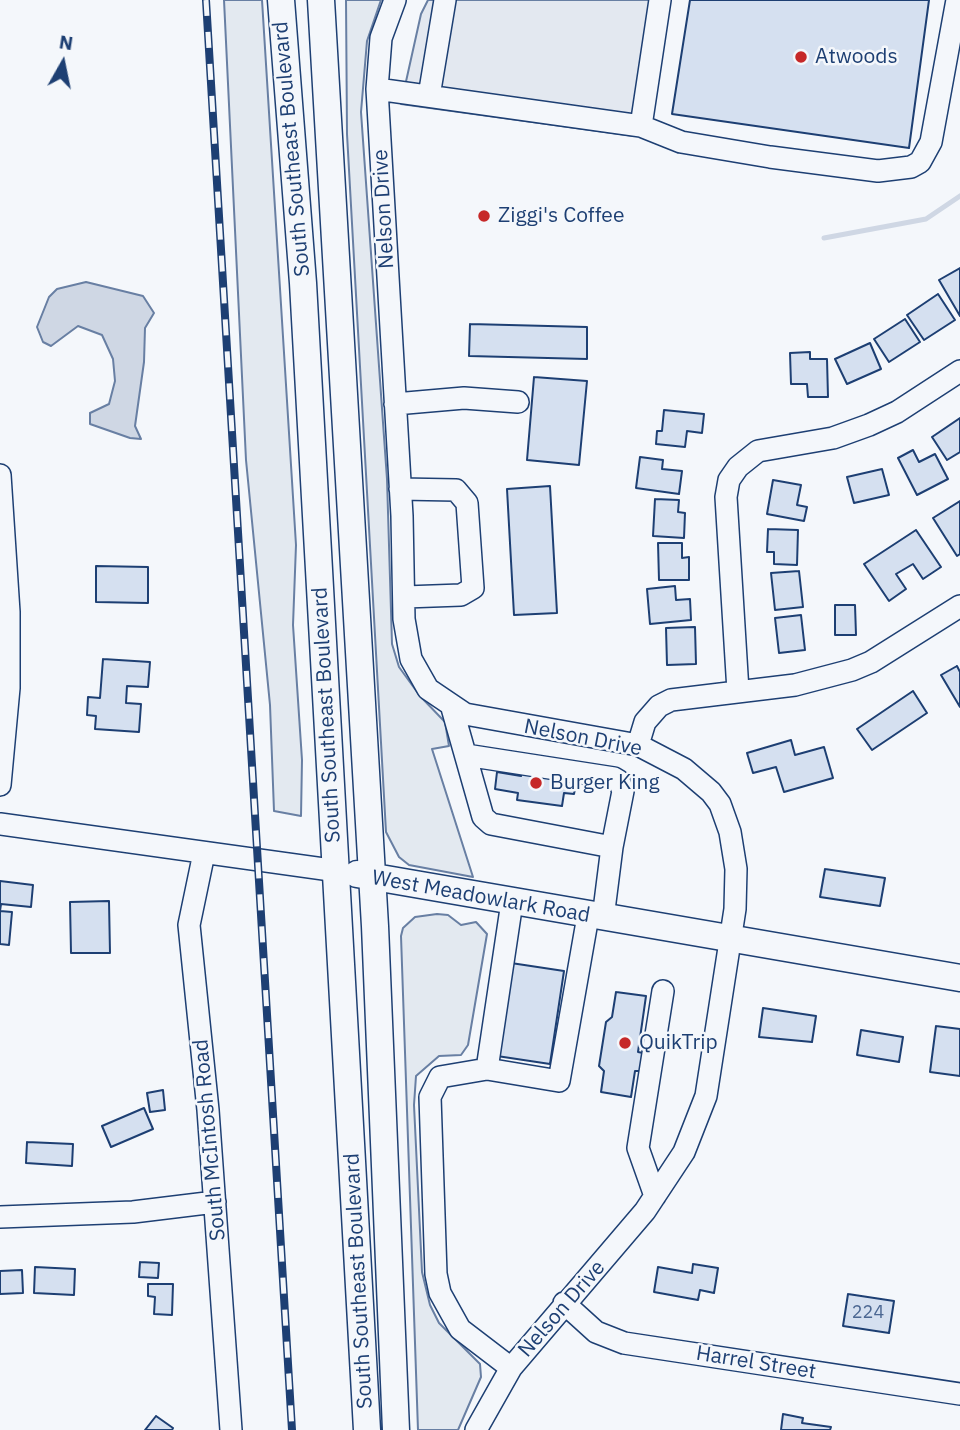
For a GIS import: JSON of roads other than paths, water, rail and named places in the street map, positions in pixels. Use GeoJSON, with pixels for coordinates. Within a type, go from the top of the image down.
{"type":"FeatureCollection","features":[{"type":"Feature","properties":{"kind":"main road","name":"South Southeast Boulevard"},"geometry":{"type":"LineString","coordinates":[[281,0],[303,283],[338,871],[367,1430]]}},
{"type":"Feature","properties":{"kind":"main road","name":"South Southeast Boulevard"},"geometry":{"type":"LineString","coordinates":[[321,0],[372,877],[396,1430]]}},
{"type":"Feature","properties":{"kind":"main road","name":"West Meadowlark Road"},"geometry":{"type":"LineString","coordinates":[[338,871],[729,941],[960,978]]}},
{"type":"Feature","properties":{"kind":"street","name":"Nelson Drive"},"geometry":{"type":"LineString","coordinates":[[395,0],[381,38],[377,89],[396,404],[406,640],[411,659],[428,689],[452,708],[481,719],[638,745],[684,769],[711,792],[719,804],[730,832],[737,869],[706,1096],[684,1152],[655,1196],[511,1368],[476,1430]]}},
{"type":"Feature","properties":{"kind":"street"},"geometry":{"type":"LineString","coordinates":[[429,96],[445,0]]}},
{"type":"Feature","properties":{"kind":"street"},"geometry":{"type":"LineString","coordinates":[[641,126],[660,0]]}},
{"type":"Feature","properties":{"kind":"street"},"geometry":{"type":"LineString","coordinates":[[377,89],[641,126],[681,142],[770,157],[878,171],[911,167],[927,154],[931,142],[957,0]]}},
{"type":"Feature","properties":{"kind":"street"},"geometry":{"type":"LineString","coordinates":[[738,691],[726,497],[729,480],[738,467],[758,451],[833,438],[869,425],[897,412],[960,371]]}},
{"type":"Feature","properties":{"kind":"street"},"geometry":{"type":"LineString","coordinates":[[396,404],[464,398],[518,402]]}},
{"type":"Feature","properties":{"kind":"street"},"geometry":{"type":"LineString","coordinates":[[0,475],[9,612],[9,688],[0,785]]}},
{"type":"Feature","properties":{"kind":"street"},"geometry":{"type":"LineString","coordinates":[[400,489],[456,491],[467,503],[473,588],[461,596],[405,597]]}},
{"type":"Feature","properties":{"kind":"street"},"geometry":{"type":"LineString","coordinates":[[638,745],[645,722],[659,706],[682,697],[795,685],[852,670],[871,662],[960,606]]}},
{"type":"Feature","properties":{"kind":"street"},"geometry":{"type":"LineString","coordinates":[[452,708],[483,817],[491,824],[612,847]]}},
{"type":"Feature","properties":{"kind":"street"},"geometry":{"type":"LineString","coordinates":[[466,755],[614,778],[619,781],[623,792],[559,1081],[487,1069],[440,1077],[430,1097],[436,1274],[440,1293],[460,1329],[511,1368]]}},
{"type":"Feature","properties":{"kind":"street","name":"West Meadowlark Road"},"geometry":{"type":"LineString","coordinates":[[0,824],[338,871]]}},
{"type":"Feature","properties":{"kind":"street","name":"South McIntosh Road"},"geometry":{"type":"LineString","coordinates":[[204,853],[189,925],[215,1202],[231,1430]]}},
{"type":"Feature","properties":{"kind":"street"},"geometry":{"type":"LineString","coordinates":[[487,1069],[512,902]]}},
{"type":"Feature","properties":{"kind":"street"},"geometry":{"type":"LineString","coordinates":[[655,1196],[638,1148],[663,991]]}},
{"type":"Feature","properties":{"kind":"street"},"geometry":{"type":"LineString","coordinates":[[0,1217],[132,1213],[215,1202]]}},
{"type":"Feature","properties":{"kind":"street","name":"Harrel Street"},"geometry":{"type":"LineString","coordinates":[[564,1303],[596,1332],[624,1343],[960,1394]]}},
{"type":"Feature","properties":{"kind":"waterway"},"geometry":{"type":"LineString","coordinates":[[824,238],[926,219],[960,196]]}},
{"type":"Feature","properties":{"kind":"railway"},"geometry":{"type":"LineString","coordinates":[[206,0],[292,1430]]}},
{"type":"Feature","properties":{"kind":"place","name":"Atwoods"},"geometry":{"type":"Point","coordinates":[801,57]}},
{"type":"Feature","properties":{"kind":"place","name":"Ziggi's Coffee"},"geometry":{"type":"Point","coordinates":[484,216]}},
{"type":"Feature","properties":{"kind":"place","name":"Burger King"},"geometry":{"type":"Point","coordinates":[536,783]}},
{"type":"Feature","properties":{"kind":"place","name":"QuikTrip"},"geometry":{"type":"Point","coordinates":[625,1043]}}]}
